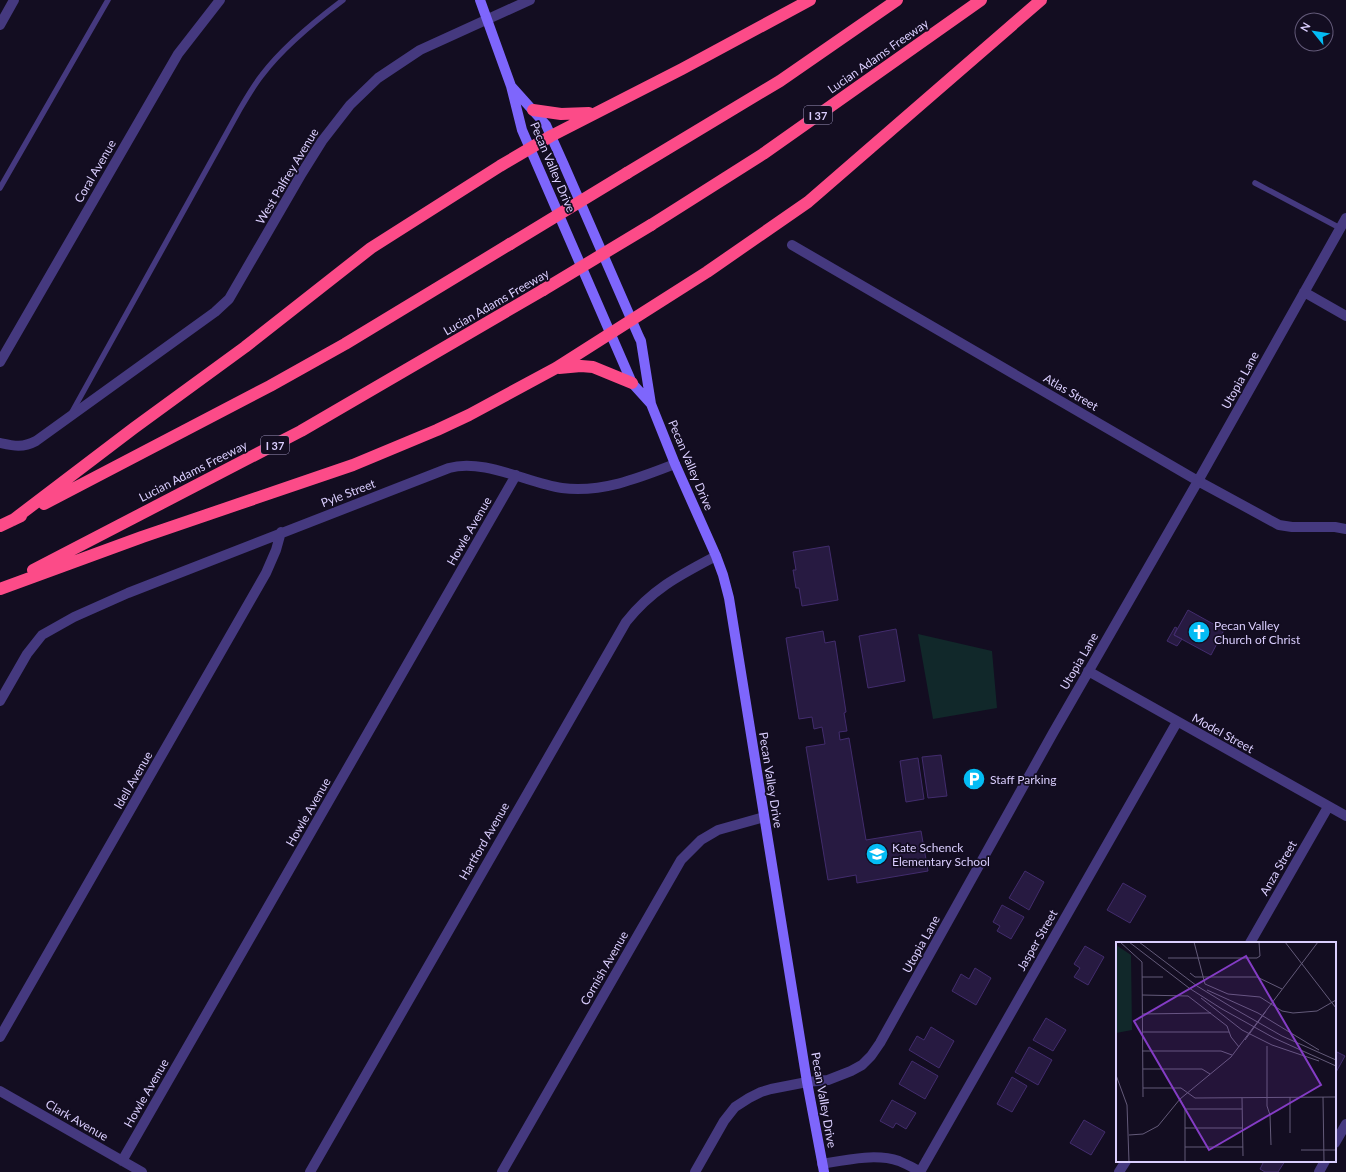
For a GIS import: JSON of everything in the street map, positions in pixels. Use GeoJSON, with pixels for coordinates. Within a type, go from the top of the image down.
{"type":"FeatureCollection","features":[{"type":"Feature","properties":{"kind":"highway"},"geometry":{"type":"LineString","coordinates":[[13,520],[134,428],[244,348],[372,248],[551,136],[682,69],[810,0]]}},
{"type":"Feature","properties":{"kind":"highway"},"geometry":{"type":"LineString","coordinates":[[0,526],[270,386],[345,344],[780,81],[897,0]]}},
{"type":"Feature","properties":{"kind":"highway","name":"Lucian Adams Freeway"},"geometry":{"type":"LineString","coordinates":[[0,588],[301,431],[543,290],[651,225],[763,154],[981,0]]}},
{"type":"Feature","properties":{"kind":"highway"},"geometry":{"type":"LineString","coordinates":[[0,588],[142,537],[353,465],[463,418],[556,368],[707,272],[808,202],[1040,0]]}},
{"type":"Feature","properties":{"kind":"highway"},"geometry":{"type":"LineString","coordinates":[[533,110],[560,114],[596,112]]}},
{"type":"Feature","properties":{"kind":"highway"},"geometry":{"type":"LineString","coordinates":[[556,368],[581,366],[593,367],[632,383]]}},
{"type":"Feature","properties":{"kind":"main road","name":"Pecan Valley Drive"},"geometry":{"type":"LineString","coordinates":[[480,0],[511,86],[522,130],[632,383],[651,404]]}},
{"type":"Feature","properties":{"kind":"main road","name":"Pecan Valley Drive"},"geometry":{"type":"LineString","coordinates":[[511,86],[546,125],[632,320],[641,342],[651,404],[723,575],[807,1082],[823,1168]]}},
{"type":"Feature","properties":{"kind":"street"},"geometry":{"type":"LineString","coordinates":[[0,25],[14,0]]}},
{"type":"Feature","properties":{"kind":"street","name":"Coral Avenue"},"geometry":{"type":"LineString","coordinates":[[0,362],[178,54],[220,0]]}},
{"type":"Feature","properties":{"kind":"street","name":"West Palfrey Avenue"},"geometry":{"type":"LineString","coordinates":[[69,417],[215,312],[229,299],[322,141],[350,105],[378,78],[420,50],[530,0]]}},
{"type":"Feature","properties":{"kind":"street","name":"Utopia Lane"},"geometry":{"type":"LineString","coordinates":[[695,1172],[724,1121],[735,1107],[761,1092],[807,1082],[828,1080],[851,1071],[862,1065],[871,1056],[880,1043],[1088,671],[1198,481],[1346,218]]}},
{"type":"Feature","properties":{"kind":"street","name":"Atlas Street"},"geometry":{"type":"LineString","coordinates":[[792,245],[1198,481],[1279,525],[1292,527],[1335,527],[1346,529]]}},
{"type":"Feature","properties":{"kind":"street"},"geometry":{"type":"LineString","coordinates":[[1304,292],[1346,316]]}},
{"type":"Feature","properties":{"kind":"street"},"geometry":{"type":"LineString","coordinates":[[0,443],[16,446],[27,446],[69,417]]}},
{"type":"Feature","properties":{"kind":"street","name":"Pyle Street"},"geometry":{"type":"LineString","coordinates":[[0,701],[27,654],[42,635],[74,617],[128,593],[281,532],[459,465],[478,466],[516,475],[543,484],[564,488],[592,488],[616,485],[675,464]]}},
{"type":"Feature","properties":{"kind":"street","name":"Howle Avenue"},"geometry":{"type":"LineString","coordinates":[[122,1161],[516,475]]}},
{"type":"Feature","properties":{"kind":"street","name":"Idell Avenue"},"geometry":{"type":"LineString","coordinates":[[0,1037],[262,580],[276,550],[281,532]]}},
{"type":"Feature","properties":{"kind":"street","name":"Hartford Avenue"},"geometry":{"type":"LineString","coordinates":[[310,1172],[626,622],[636,609],[660,588],[673,579],[716,556]]}},
{"type":"Feature","properties":{"kind":"street","name":"Model Street"},"geometry":{"type":"LineString","coordinates":[[1088,671],[1346,816]]}},
{"type":"Feature","properties":{"kind":"street","name":"Jasper Street"},"geometry":{"type":"LineString","coordinates":[[921,1172],[1177,722]]}},
{"type":"Feature","properties":{"kind":"street","name":"Anza Street"},"geometry":{"type":"LineString","coordinates":[[1251,942],[1328,806]]}},
{"type":"Feature","properties":{"kind":"street","name":"Cornish Avenue"},"geometry":{"type":"LineString","coordinates":[[502,1172],[681,860],[698,843],[718,830],[764,817]]}},
{"type":"Feature","properties":{"kind":"street","name":"Clark Avenue"},"geometry":{"type":"LineString","coordinates":[[0,1091],[142,1172]]}},
{"type":"Feature","properties":{"kind":"street"},"geometry":{"type":"LineString","coordinates":[[1336,1141],[1346,1124]]}},
{"type":"Feature","properties":{"kind":"street"},"geometry":{"type":"LineString","coordinates":[[823,1168],[862,1158],[888,1158],[899,1161],[921,1172]]}},
{"type":"Feature","properties":{"kind":"street"},"geometry":{"type":"LineString","coordinates":[[1120,1172],[1125,1162]]}},
{"type":"Feature","properties":{"kind":"street"},"geometry":{"type":"LineString","coordinates":[[1319,1172],[1324,1162]]}},
{"type":"Feature","properties":{"kind":"lane"},"geometry":{"type":"LineString","coordinates":[[0,188],[108,0]]}},
{"type":"Feature","properties":{"kind":"lane"},"geometry":{"type":"LineString","coordinates":[[69,417],[240,108],[262,74],[315,21],[343,0]]}},
{"type":"Feature","properties":{"kind":"lane"},"geometry":{"type":"LineString","coordinates":[[1255,183],[1340,228]]}},
{"type":"Feature","properties":{"kind":"green space"},"geometry":{"type":"Polygon","coordinates":[[[918,634],[992,651],[997,708],[933,719],[918,634]]]}},
{"type":"Feature","properties":{"kind":"building"},"geometry":{"type":"Polygon","coordinates":[[[829,546],[838,600],[802,606],[799,588],[796,588],[793,570],[796,570],[793,552],[829,546]]]}},
{"type":"Feature","properties":{"kind":"building","name":"Pecan Valley Church of Christ"},"geometry":{"type":"Polygon","coordinates":[[[1188,610],[1224,630],[1211,655],[1174,635],[1188,610]]]}},
{"type":"Feature","properties":{"kind":"building"},"geometry":{"type":"Polygon","coordinates":[[[1175,627],[1177,628],[1174,635],[1182,639],[1177,646],[1167,641],[1175,627]]]}},
{"type":"Feature","properties":{"kind":"building"},"geometry":{"type":"Polygon","coordinates":[[[896,629],[905,681],[868,688],[859,636],[896,629]]]}},
{"type":"Feature","properties":{"kind":"building"},"geometry":{"type":"Polygon","coordinates":[[[823,631],[825,643],[835,641],[846,712],[844,713],[847,731],[839,732],[840,740],[849,738],[866,840],[921,831],[928,871],[857,883],[856,875],[828,880],[806,747],[825,744],[822,727],[814,729],[812,717],[799,719],[786,638],[823,631]]]}},
{"type":"Feature","properties":{"kind":"building"},"geometry":{"type":"Polygon","coordinates":[[[941,755],[947,796],[928,798],[922,757],[941,755]]]}},
{"type":"Feature","properties":{"kind":"building"},"geometry":{"type":"Polygon","coordinates":[[[918,758],[924,799],[906,802],[900,761],[918,758]]]}},
{"type":"Feature","properties":{"kind":"building"},"geometry":{"type":"Polygon","coordinates":[[[1025,871],[1044,882],[1029,910],[1009,898],[1025,871]]]}},
{"type":"Feature","properties":{"kind":"building"},"geometry":{"type":"Polygon","coordinates":[[[1123,883],[1146,896],[1130,923],[1107,910],[1123,883]]]}},
{"type":"Feature","properties":{"kind":"building"},"geometry":{"type":"Polygon","coordinates":[[[1002,905],[1024,917],[1011,939],[997,931],[1000,926],[993,922],[1002,905]]]}},
{"type":"Feature","properties":{"kind":"building"},"geometry":{"type":"Polygon","coordinates":[[[1085,946],[1104,957],[1088,985],[1074,977],[1080,968],[1074,964],[1085,946]]]}},
{"type":"Feature","properties":{"kind":"building"},"geometry":{"type":"Polygon","coordinates":[[[975,968],[991,978],[976,1005],[952,991],[961,974],[969,979],[975,968]]]}},
{"type":"Feature","properties":{"kind":"building"},"geometry":{"type":"Polygon","coordinates":[[[1046,1018],[1066,1030],[1053,1051],[1033,1040],[1046,1018]]]}},
{"type":"Feature","properties":{"kind":"building"},"geometry":{"type":"Polygon","coordinates":[[[931,1027],[954,1041],[939,1068],[909,1050],[917,1036],[924,1040],[931,1027]]]}},
{"type":"Feature","properties":{"kind":"building"},"geometry":{"type":"Polygon","coordinates":[[[1029,1047],[1052,1060],[1038,1085],[1015,1072],[1029,1047]]]}},
{"type":"Feature","properties":{"kind":"building"},"geometry":{"type":"Polygon","coordinates":[[[1336,1052],[1345,1056],[1336,1072],[1336,1052]]]}},
{"type":"Feature","properties":{"kind":"building"},"geometry":{"type":"Polygon","coordinates":[[[912,1061],[938,1076],[925,1099],[899,1084],[912,1061]]]}},
{"type":"Feature","properties":{"kind":"building"},"geometry":{"type":"Polygon","coordinates":[[[1012,1077],[1027,1086],[1012,1112],[997,1104],[1012,1077]]]}},
{"type":"Feature","properties":{"kind":"building"},"geometry":{"type":"Polygon","coordinates":[[[892,1100],[916,1113],[906,1129],[896,1123],[893,1128],[880,1121],[892,1100]]]}},
{"type":"Feature","properties":{"kind":"building"},"geometry":{"type":"Polygon","coordinates":[[[1084,1120],[1105,1132],[1091,1155],[1070,1143],[1084,1120]]]}},
{"type":"Feature","properties":{"kind":"building"},"geometry":{"type":"Polygon","coordinates":[[[1264,1162],[1284,1162],[1278,1172],[1265,1172],[1260,1169],[1264,1162]]]}},
{"type":"Feature","properties":{"kind":"place","name":"Pecan Valley Church of Christ"},"geometry":{"type":"Point","coordinates":[1199,632]}},
{"type":"Feature","properties":{"kind":"place","name":"Staff Parking"},"geometry":{"type":"Point","coordinates":[974,779]}},
{"type":"Feature","properties":{"kind":"place","name":"Kate Schenck Elementary School"},"geometry":{"type":"Point","coordinates":[877,854]}}]}
